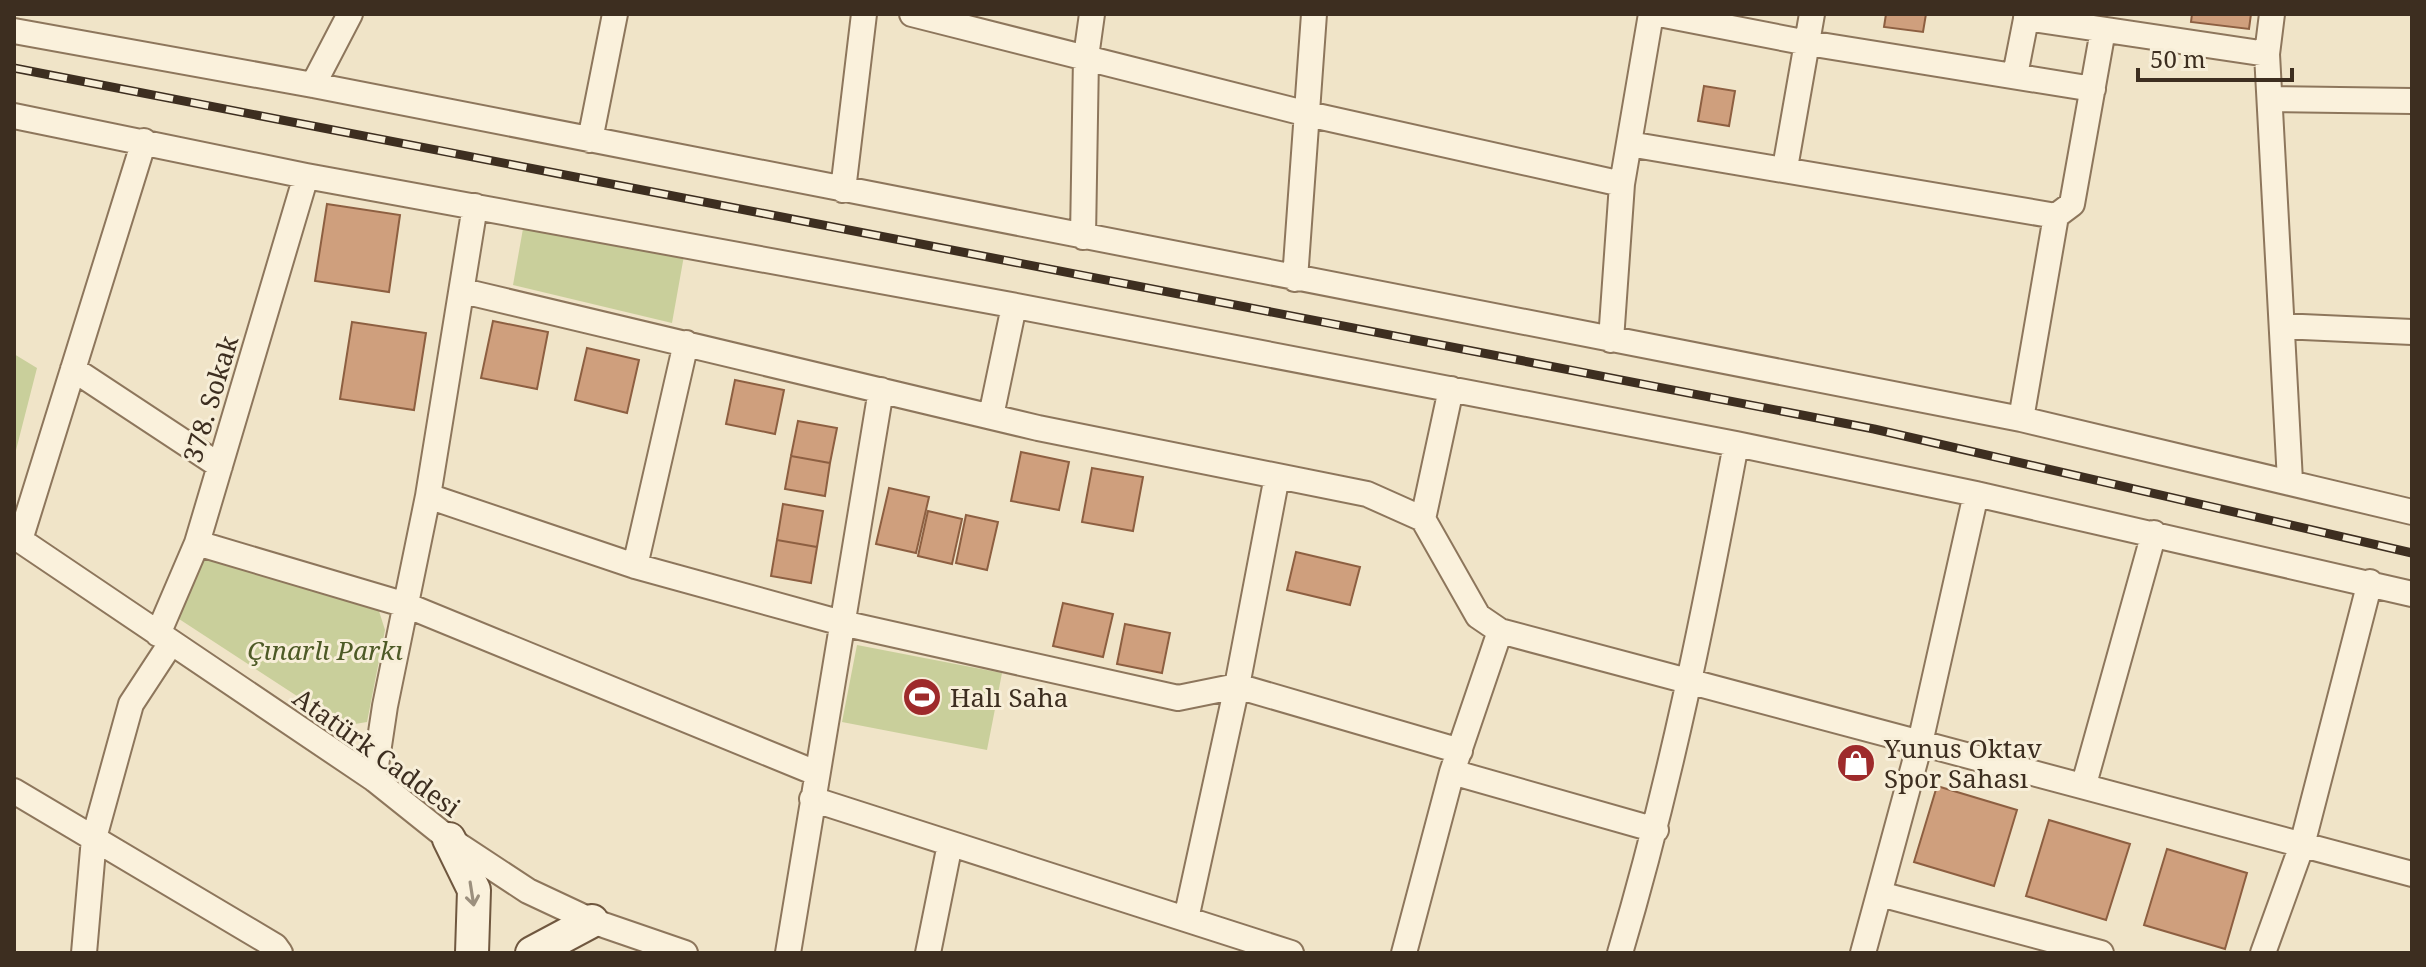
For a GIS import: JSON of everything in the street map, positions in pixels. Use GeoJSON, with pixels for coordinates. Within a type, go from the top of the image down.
{"type":"FeatureCollection","features":[{"type":"Feature","properties":{"kind":"street"},"geometry":{"type":"LineString","coordinates":[[313,85],[350,14]]}},
{"type":"Feature","properties":{"kind":"street"},"geometry":{"type":"LineString","coordinates":[[590,140],[615,14]]}},
{"type":"Feature","properties":{"kind":"street"},"geometry":{"type":"LineString","coordinates":[[843,190],[864,14]]}},
{"type":"Feature","properties":{"kind":"street"},"geometry":{"type":"LineString","coordinates":[[912,14],[1308,114],[1622,184]]}},
{"type":"Feature","properties":{"kind":"street"},"geometry":{"type":"LineString","coordinates":[[1083,237],[1086,57],[1092,14]]}},
{"type":"Feature","properties":{"kind":"street"},"geometry":{"type":"LineString","coordinates":[[1295,279],[1314,14]]}},
{"type":"Feature","properties":{"kind":"street"},"geometry":{"type":"LineString","coordinates":[[1611,340],[1622,184],[1651,14]]}},
{"type":"Feature","properties":{"kind":"street"},"geometry":{"type":"LineString","coordinates":[[1659,14],[1808,43],[2093,89]]}},
{"type":"Feature","properties":{"kind":"street"},"geometry":{"type":"LineString","coordinates":[[1785,168],[1812,14]]}},
{"type":"Feature","properties":{"kind":"street"},"geometry":{"type":"LineString","coordinates":[[2272,14],[2267,54],[2290,481]]}},
{"type":"Feature","properties":{"kind":"street"},"geometry":{"type":"LineString","coordinates":[[2015,75],[2027,16],[2267,54]]}},
{"type":"Feature","properties":{"kind":"street"},"geometry":{"type":"LineString","coordinates":[[2021,419],[2056,216],[2072,204],[2103,30]]}},
{"type":"Feature","properties":{"kind":"street"},"geometry":{"type":"LineString","coordinates":[[14,31],[313,85],[2021,419],[2412,512]]}},
{"type":"Feature","properties":{"kind":"street"},"geometry":{"type":"LineString","coordinates":[[2270,99],[2412,101]]}},
{"type":"Feature","properties":{"kind":"street"},"geometry":{"type":"LineString","coordinates":[[14,116],[306,176],[1014,306],[1736,444],[2154,533],[2412,594]]}},
{"type":"Feature","properties":{"kind":"street"},"geometry":{"type":"LineString","coordinates":[[17,538],[144,141]]}},
{"type":"Feature","properties":{"kind":"street"},"geometry":{"type":"LineString","coordinates":[[1629,144],[2056,216]]}},
{"type":"Feature","properties":{"kind":"street","name":"378. Sokak"},"geometry":{"type":"LineString","coordinates":[[84,953],[94,838],[131,704],[165,639],[197,543],[306,176]]}},
{"type":"Feature","properties":{"kind":"street"},"geometry":{"type":"LineString","coordinates":[[374,779],[428,496],[475,206]]}},
{"type":"Feature","properties":{"kind":"street"},"geometry":{"type":"LineString","coordinates":[[463,291],[991,416],[1367,494],[1423,519],[1478,616],[1500,631],[1691,684],[2084,784],[2412,874]]}},
{"type":"Feature","properties":{"kind":"street"},"geometry":{"type":"LineString","coordinates":[[991,416],[1014,306]]}},
{"type":"Feature","properties":{"kind":"street"},"geometry":{"type":"LineString","coordinates":[[2282,326],[2412,332]]}},
{"type":"Feature","properties":{"kind":"street"},"geometry":{"type":"LineString","coordinates":[[635,566],[686,343]]}},
{"type":"Feature","properties":{"kind":"street"},"geometry":{"type":"LineString","coordinates":[[73,369],[220,466]]}},
{"type":"Feature","properties":{"kind":"street"},"geometry":{"type":"LineString","coordinates":[[1423,519],[1451,389]]}},
{"type":"Feature","properties":{"kind":"street"},"geometry":{"type":"LineString","coordinates":[[788,953],[881,390]]}},
{"type":"Feature","properties":{"kind":"street"},"geometry":{"type":"LineString","coordinates":[[1620,953],[1656,830],[1691,684],[1736,444]]}},
{"type":"Feature","properties":{"kind":"street"},"geometry":{"type":"LineString","coordinates":[[1186,919],[1237,686],[1277,476]]}},
{"type":"Feature","properties":{"kind":"street"},"geometry":{"type":"LineString","coordinates":[[1863,953],[1920,743],[1976,494]]}},
{"type":"Feature","properties":{"kind":"street"},"geometry":{"type":"LineString","coordinates":[[428,496],[635,566],[842,623],[1178,698],[1237,686],[1656,830]]}},
{"type":"Feature","properties":{"kind":"street"},"geometry":{"type":"LineString","coordinates":[[2084,784],[2154,533]]}},
{"type":"Feature","properties":{"kind":"street","name":"Atatürk Caddesi"},"geometry":{"type":"LineString","coordinates":[[17,538],[374,779],[449,839],[528,891],[592,921],[685,953]]}},
{"type":"Feature","properties":{"kind":"street"},"geometry":{"type":"LineString","coordinates":[[197,543],[406,605],[816,773]]}},
{"type":"Feature","properties":{"kind":"street"},"geometry":{"type":"LineString","coordinates":[[2263,953],[2302,845],[2370,582]]}},
{"type":"Feature","properties":{"kind":"street"},"geometry":{"type":"LineString","coordinates":[[1404,953],[1456,761],[1500,631]]}},
{"type":"Feature","properties":{"kind":"street"},"geometry":{"type":"LineString","coordinates":[[14,791],[275,946],[280,953]]}},
{"type":"Feature","properties":{"kind":"street"},"geometry":{"type":"LineString","coordinates":[[812,799],[1291,953]]}},
{"type":"Feature","properties":{"kind":"street"},"geometry":{"type":"LineString","coordinates":[[449,839],[474,890],[472,953]]}},
{"type":"Feature","properties":{"kind":"street"},"geometry":{"type":"LineString","coordinates":[[928,953],[950,844]]}},
{"type":"Feature","properties":{"kind":"street"},"geometry":{"type":"LineString","coordinates":[[1880,894],[2101,953]]}},
{"type":"Feature","properties":{"kind":"street"},"geometry":{"type":"LineString","coordinates":[[532,953],[592,921]]}},
{"type":"Feature","properties":{"kind":"green space"},"geometry":{"type":"Polygon","coordinates":[[[524,223],[685,250],[672,323],[513,285],[524,223]]]}},
{"type":"Feature","properties":{"kind":"green space"},"geometry":{"type":"Polygon","coordinates":[[[14,354],[37,368],[14,458],[14,354]]]}},
{"type":"Feature","properties":{"kind":"green space","name":"Çınarlı Parkı"},"geometry":{"type":"Polygon","coordinates":[[[204,557],[379,611],[385,630],[367,722],[343,726],[176,617],[204,557]]]}},
{"type":"Feature","properties":{"kind":"green space","name":"Halı Saha"},"geometry":{"type":"Polygon","coordinates":[[[857,645],[1002,673],[987,750],[842,722],[857,645]]]}},
{"type":"Feature","properties":{"kind":"building"},"geometry":{"type":"Polygon","coordinates":[[[1886,14],[1926,14],[1923,32],[1884,27],[1886,14]]]}},
{"type":"Feature","properties":{"kind":"building"},"geometry":{"type":"Polygon","coordinates":[[[2192,14],[2251,14],[2249,29],[2191,22],[2192,14]]]}},
{"type":"Feature","properties":{"kind":"building"},"geometry":{"type":"Polygon","coordinates":[[[1704,86],[1735,91],[1729,126],[1698,121],[1704,86]]]}},
{"type":"Feature","properties":{"kind":"building"},"geometry":{"type":"Polygon","coordinates":[[[327,204],[400,215],[389,292],[315,281],[327,204]]]}},
{"type":"Feature","properties":{"kind":"building"},"geometry":{"type":"Polygon","coordinates":[[[493,321],[548,332],[537,389],[481,378],[493,321]]]}},
{"type":"Feature","properties":{"kind":"building"},"geometry":{"type":"Polygon","coordinates":[[[352,322],[426,333],[414,410],[340,399],[352,322]]]}},
{"type":"Feature","properties":{"kind":"building"},"geometry":{"type":"Polygon","coordinates":[[[587,348],[639,360],[627,413],[575,400],[587,348]]]}},
{"type":"Feature","properties":{"kind":"building"},"geometry":{"type":"Polygon","coordinates":[[[735,380],[784,390],[775,434],[726,424],[735,380]]]}},
{"type":"Feature","properties":{"kind":"building"},"geometry":{"type":"Polygon","coordinates":[[[798,421],[837,428],[830,463],[791,456],[798,421]]]}},
{"type":"Feature","properties":{"kind":"building"},"geometry":{"type":"Polygon","coordinates":[[[1021,452],[1069,462],[1059,510],[1011,501],[1021,452]]]}},
{"type":"Feature","properties":{"kind":"building"},"geometry":{"type":"Polygon","coordinates":[[[791,456],[830,463],[825,496],[785,489],[791,456]]]}},
{"type":"Feature","properties":{"kind":"building"},"geometry":{"type":"Polygon","coordinates":[[[1092,468],[1143,477],[1133,531],[1082,522],[1092,468]]]}},
{"type":"Feature","properties":{"kind":"building"},"geometry":{"type":"Polygon","coordinates":[[[889,488],[929,497],[916,553],[876,544],[889,488]]]}},
{"type":"Feature","properties":{"kind":"building"},"geometry":{"type":"Polygon","coordinates":[[[783,504],[823,511],[817,547],[777,540],[783,504]]]}},
{"type":"Feature","properties":{"kind":"building"},"geometry":{"type":"Polygon","coordinates":[[[928,511],[962,519],[952,564],[918,556],[928,511]]]}},
{"type":"Feature","properties":{"kind":"building"},"geometry":{"type":"Polygon","coordinates":[[[966,515],[998,522],[987,570],[956,563],[966,515]]]}},
{"type":"Feature","properties":{"kind":"building"},"geometry":{"type":"Polygon","coordinates":[[[777,540],[817,547],[811,583],[771,576],[777,540]]]}},
{"type":"Feature","properties":{"kind":"building"},"geometry":{"type":"Polygon","coordinates":[[[1296,552],[1360,567],[1350,605],[1287,590],[1296,552]]]}},
{"type":"Feature","properties":{"kind":"building"},"geometry":{"type":"Polygon","coordinates":[[[1063,603],[1113,614],[1103,657],[1053,646],[1063,603]]]}},
{"type":"Feature","properties":{"kind":"building"},"geometry":{"type":"Polygon","coordinates":[[[1125,624],[1170,633],[1162,673],[1117,664],[1125,624]]]}},
{"type":"Feature","properties":{"kind":"building"},"geometry":{"type":"Polygon","coordinates":[[[1937,786],[2017,810],[1994,886],[1914,862],[1937,786]]]}},
{"type":"Feature","properties":{"kind":"building"},"geometry":{"type":"Polygon","coordinates":[[[2049,820],[2130,844],[2106,920],[2026,896],[2049,820]]]}},
{"type":"Feature","properties":{"kind":"building"},"geometry":{"type":"Polygon","coordinates":[[[2167,849],[2247,873],[2225,949],[2144,925],[2167,849]]]}},
{"type":"Feature","properties":{"kind":"railway"},"geometry":{"type":"LineString","coordinates":[[14,68],[1874,429],[2412,553]]}},
{"type":"Feature","properties":{"kind":"place","name":"Halı Saha"},"geometry":{"type":"Point","coordinates":[922,697]}},
{"type":"Feature","properties":{"kind":"place","name":"Yunus Oktav Spor Sahası"},"geometry":{"type":"Point","coordinates":[1856,763]}}]}
